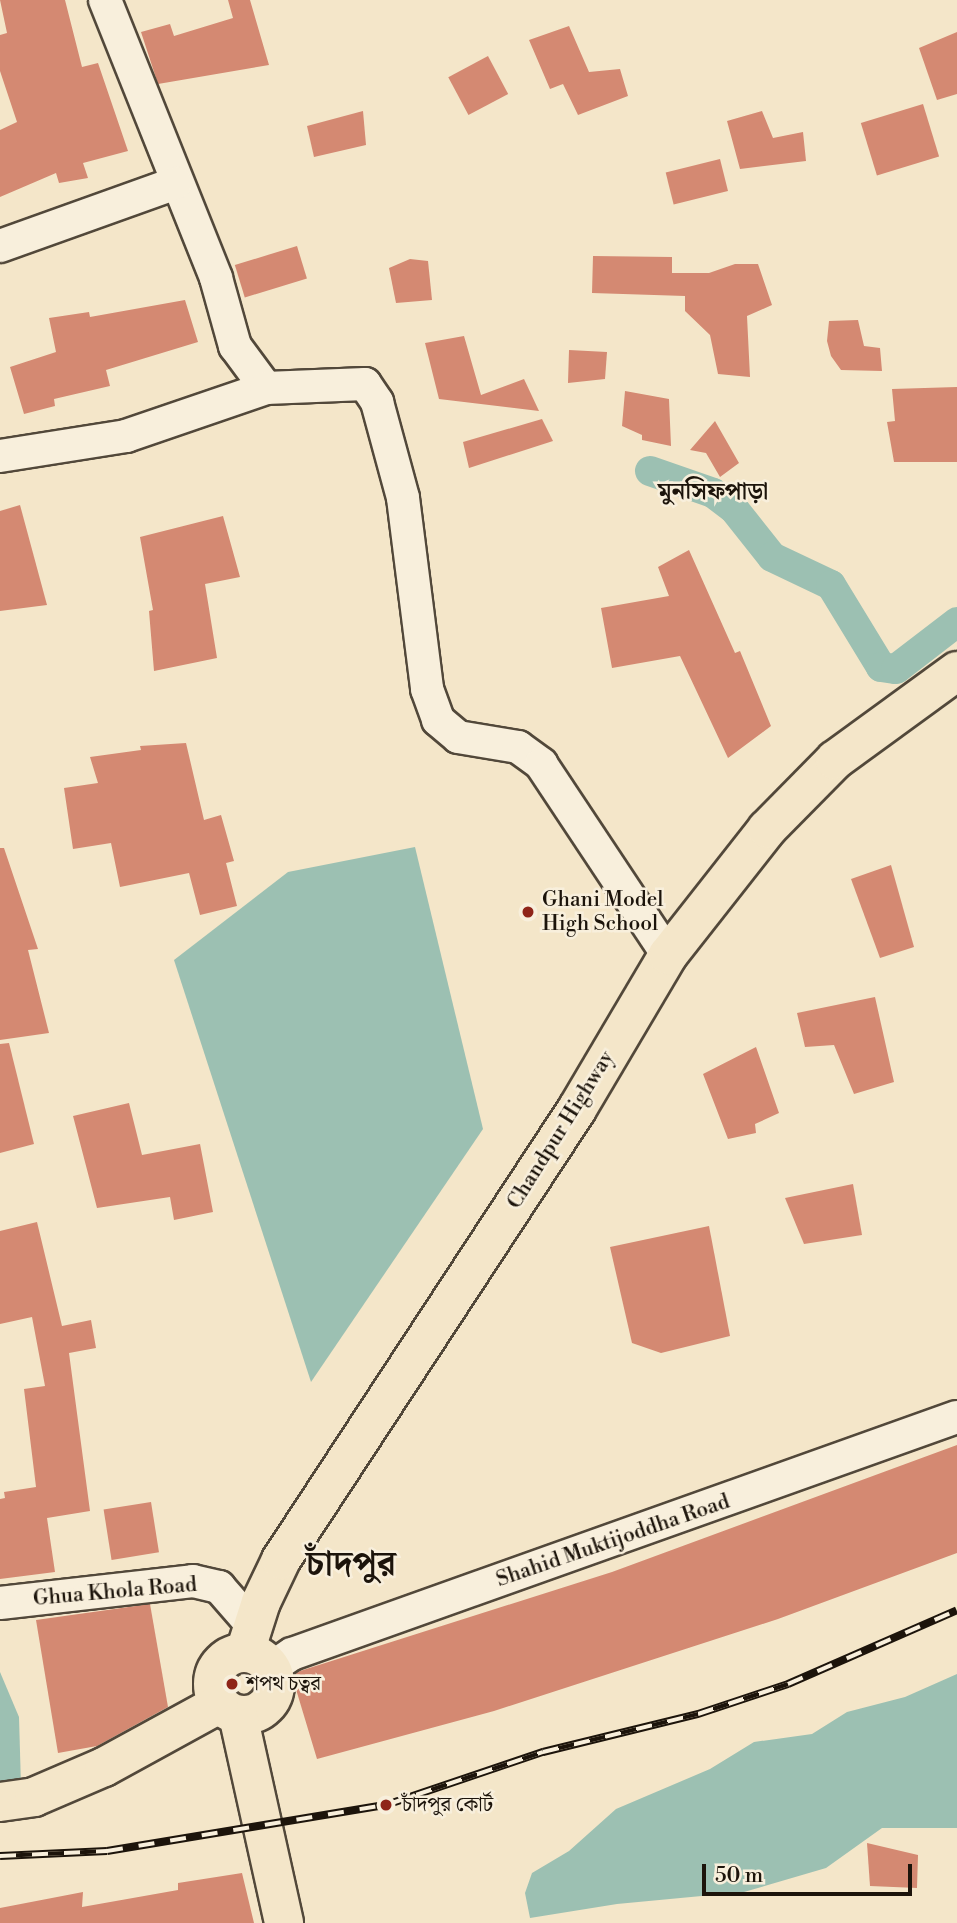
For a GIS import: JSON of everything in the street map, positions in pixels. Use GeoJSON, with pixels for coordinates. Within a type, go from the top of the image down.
{"type":"FeatureCollection","features":[{"type":"Feature","properties":{"kind":"main road","name":"Chandpur Highway"},"geometry":{"type":"LineString","coordinates":[[257,1637],[281,1560],[577,1109],[668,956],[767,829],[835,760],[957,671]]}},
{"type":"Feature","properties":{"kind":"main road"},"geometry":{"type":"LineString","coordinates":[[0,1802],[34,1797],[228,1709],[258,1712],[272,1698],[257,1637],[225,1659],[218,1667],[213,1686],[228,1709],[284,1923]]}},
{"type":"Feature","properties":{"kind":"street"},"geometry":{"type":"LineString","coordinates":[[105,0],[216,278],[235,346],[266,388]]}},
{"type":"Feature","properties":{"kind":"street"},"geometry":{"type":"LineString","coordinates":[[0,246],[176,183]]}},
{"type":"Feature","properties":{"kind":"street"},"geometry":{"type":"LineString","coordinates":[[0,456],[126,436],[266,388],[365,384],[377,402],[403,498],[427,690],[438,720],[458,737],[518,747],[541,764],[668,956]]}},
{"type":"Feature","properties":{"kind":"street","name":"Shahid Muktijoddha Road"},"geometry":{"type":"LineString","coordinates":[[257,1637],[304,1650],[957,1417]]}},
{"type":"Feature","properties":{"kind":"street","name":"Ghua Khola Road"},"geometry":{"type":"LineString","coordinates":[[0,1603],[193,1581],[219,1587],[257,1637]]}},
{"type":"Feature","properties":{"kind":"street"},"geometry":{"type":"LineString","coordinates":[[257,1637],[272,1635],[304,1650]]}},
{"type":"Feature","properties":{"kind":"shaded area"},"geometry":{"type":"Polygon","coordinates":[[[415,847],[483,1129],[311,1382],[174,960],[288,872],[415,847]]]}},
{"type":"Feature","properties":{"kind":"shaded area"},"geometry":{"type":"Polygon","coordinates":[[[0,1672],[19,1717],[21,1786],[0,1790],[0,1672]]]}},
{"type":"Feature","properties":{"kind":"shaded area"},"geometry":{"type":"Polygon","coordinates":[[[957,1674],[957,1828],[882,1828],[826,1868],[744,1892],[617,1904],[530,1918],[525,1893],[532,1873],[569,1851],[616,1809],[710,1769],[754,1742],[812,1734],[847,1712],[905,1697],[957,1674]]]}},
{"type":"Feature","properties":{"kind":"building"},"geometry":{"type":"Polygon","coordinates":[[[0,0],[65,0],[82,67],[98,63],[128,151],[83,163],[88,178],[59,183],[56,173],[0,197],[0,130],[17,122],[0,71],[0,35],[7,33],[0,0]]]}},
{"type":"Feature","properties":{"kind":"building"},"geometry":{"type":"Polygon","coordinates":[[[228,0],[250,0],[269,65],[158,84],[141,32],[170,24],[174,36],[233,18],[228,0]]]}},
{"type":"Feature","properties":{"kind":"building"},"geometry":{"type":"Polygon","coordinates":[[[569,26],[589,72],[620,69],[628,96],[578,115],[563,84],[550,89],[529,40],[569,26]]]}},
{"type":"Feature","properties":{"kind":"building"},"geometry":{"type":"Polygon","coordinates":[[[957,32],[957,94],[937,100],[919,48],[957,32]]]}},
{"type":"Feature","properties":{"kind":"building"},"geometry":{"type":"Polygon","coordinates":[[[488,56],[508,94],[468,115],[448,77],[488,56]]]}},
{"type":"Feature","properties":{"kind":"building"},"geometry":{"type":"Polygon","coordinates":[[[923,104],[939,157],[877,176],[861,123],[923,104]]]}},
{"type":"Feature","properties":{"kind":"building"},"geometry":{"type":"Polygon","coordinates":[[[363,111],[366,145],[314,157],[307,126],[363,111]]]}},
{"type":"Feature","properties":{"kind":"building"},"geometry":{"type":"Polygon","coordinates":[[[762,111],[773,138],[803,132],[806,161],[740,169],[727,121],[762,111]]]}},
{"type":"Feature","properties":{"kind":"building"},"geometry":{"type":"Polygon","coordinates":[[[720,159],[728,191],[674,205],[666,173],[720,159]]]}},
{"type":"Feature","properties":{"kind":"building"},"geometry":{"type":"Polygon","coordinates":[[[297,246],[307,279],[245,298],[235,265],[297,246]]]}},
{"type":"Feature","properties":{"kind":"building"},"geometry":{"type":"Polygon","coordinates":[[[593,256],[672,257],[672,273],[709,273],[735,264],[758,264],[772,305],[747,316],[750,377],[718,374],[710,335],[685,311],[685,296],[592,293],[593,256]]]}},
{"type":"Feature","properties":{"kind":"building"},"geometry":{"type":"Polygon","coordinates":[[[410,259],[428,261],[432,300],[396,303],[389,268],[410,259]]]}},
{"type":"Feature","properties":{"kind":"building"},"geometry":{"type":"Polygon","coordinates":[[[185,300],[198,342],[106,370],[110,386],[54,399],[55,406],[24,414],[10,367],[56,352],[49,318],[89,312],[90,317],[185,300]]]}},
{"type":"Feature","properties":{"kind":"building"},"geometry":{"type":"Polygon","coordinates":[[[858,320],[864,346],[880,348],[882,371],[841,370],[831,356],[827,341],[829,321],[858,320]]]}},
{"type":"Feature","properties":{"kind":"building"},"geometry":{"type":"Polygon","coordinates":[[[464,336],[481,395],[524,379],[539,411],[439,399],[425,343],[464,336]]]}},
{"type":"Feature","properties":{"kind":"building"},"geometry":{"type":"Polygon","coordinates":[[[569,350],[607,352],[605,379],[568,383],[569,350]]]}},
{"type":"Feature","properties":{"kind":"building"},"geometry":{"type":"Polygon","coordinates":[[[957,387],[957,462],[894,462],[887,422],[895,421],[892,389],[957,387]]]}},
{"type":"Feature","properties":{"kind":"building"},"geometry":{"type":"Polygon","coordinates":[[[625,391],[669,399],[671,446],[642,440],[642,435],[622,426],[625,391]]]}},
{"type":"Feature","properties":{"kind":"building"},"geometry":{"type":"Polygon","coordinates":[[[542,419],[553,441],[469,468],[463,442],[542,419]]]}},
{"type":"Feature","properties":{"kind":"building"},"geometry":{"type":"Polygon","coordinates":[[[715,421],[739,463],[720,477],[706,453],[690,450],[715,421]]]}},
{"type":"Feature","properties":{"kind":"building"},"geometry":{"type":"Polygon","coordinates":[[[20,505],[47,605],[0,611],[0,511],[20,505]]]}},
{"type":"Feature","properties":{"kind":"building"},"geometry":{"type":"Polygon","coordinates":[[[223,516],[240,577],[205,584],[217,658],[154,671],[149,611],[153,610],[140,537],[223,516]]]}},
{"type":"Feature","properties":{"kind":"building"},"geometry":{"type":"Polygon","coordinates":[[[689,550],[735,653],[740,651],[771,726],[728,758],[680,656],[612,668],[601,608],[669,596],[658,567],[689,550]]]}},
{"type":"Feature","properties":{"kind":"building"},"geometry":{"type":"Polygon","coordinates":[[[186,743],[204,820],[221,815],[234,861],[226,863],[237,906],[200,915],[189,873],[120,887],[111,843],[73,849],[64,788],[98,783],[90,757],[141,750],[140,746],[186,743]]]}},
{"type":"Feature","properties":{"kind":"building"},"geometry":{"type":"Polygon","coordinates":[[[0,848],[4,848],[38,949],[28,950],[49,1033],[0,1040],[0,848]]]}},
{"type":"Feature","properties":{"kind":"building"},"geometry":{"type":"Polygon","coordinates":[[[891,865],[914,947],[880,958],[851,879],[891,865]]]}},
{"type":"Feature","properties":{"kind":"building"},"geometry":{"type":"Polygon","coordinates":[[[875,997],[894,1082],[854,1094],[834,1045],[805,1047],[797,1013],[875,997]]]}},
{"type":"Feature","properties":{"kind":"building"},"geometry":{"type":"Polygon","coordinates":[[[9,1043],[34,1144],[0,1153],[0,1044],[9,1043]]]}},
{"type":"Feature","properties":{"kind":"building"},"geometry":{"type":"Polygon","coordinates":[[[756,1047],[779,1113],[755,1124],[756,1133],[728,1139],[703,1074],[756,1047]]]}},
{"type":"Feature","properties":{"kind":"building"},"geometry":{"type":"Polygon","coordinates":[[[129,1103],[142,1155],[200,1144],[213,1212],[174,1220],[170,1197],[97,1208],[73,1116],[129,1103]]]}},
{"type":"Feature","properties":{"kind":"building"},"geometry":{"type":"Polygon","coordinates":[[[853,1184],[862,1235],[804,1244],[785,1198],[853,1184]]]}},
{"type":"Feature","properties":{"kind":"building"},"geometry":{"type":"Polygon","coordinates":[[[37,1222],[62,1326],[91,1320],[96,1348],[69,1353],[90,1511],[47,1518],[55,1572],[0,1579],[0,1499],[5,1498],[4,1492],[36,1487],[24,1389],[45,1386],[32,1317],[0,1324],[0,1231],[37,1222]]]}},
{"type":"Feature","properties":{"kind":"building"},"geometry":{"type":"Polygon","coordinates":[[[709,1226],[730,1336],[661,1353],[632,1343],[610,1247],[709,1226]]]}},
{"type":"Feature","properties":{"kind":"building"},"geometry":{"type":"Polygon","coordinates":[[[957,1445],[957,1553],[778,1619],[494,1711],[317,1759],[292,1676],[300,1671],[612,1572],[957,1445]]]}},
{"type":"Feature","properties":{"kind":"building"},"geometry":{"type":"Polygon","coordinates":[[[151,1502],[159,1552],[112,1560],[104,1510],[151,1502]]]}},
{"type":"Feature","properties":{"kind":"building"},"geometry":{"type":"Polygon","coordinates":[[[150,1604],[168,1707],[97,1746],[58,1753],[36,1620],[150,1604]]]}},
{"type":"Feature","properties":{"kind":"building"},"geometry":{"type":"Polygon","coordinates":[[[867,1843],[918,1855],[917,1888],[870,1886],[867,1843]]]}},
{"type":"Feature","properties":{"kind":"building"},"geometry":{"type":"Polygon","coordinates":[[[242,1873],[254,1923],[0,1923],[0,1908],[83,1892],[82,1907],[178,1890],[178,1883],[242,1873]]]}},
{"type":"Feature","properties":{"kind":"waterway"},"geometry":{"type":"LineString","coordinates":[[650,471],[713,493],[734,509],[772,557],[831,585],[881,667],[896,669],[957,622]]}},
{"type":"Feature","properties":{"kind":"railway"},"geometry":{"type":"LineString","coordinates":[[0,1856],[107,1851],[386,1805],[543,1752],[698,1714],[788,1684],[957,1610]]}},
{"type":"Feature","properties":{"kind":"place","name":"Ghani Model High School"},"geometry":{"type":"Point","coordinates":[528,912]}},
{"type":"Feature","properties":{"kind":"place","name":"শপথ চত্বর"},"geometry":{"type":"Point","coordinates":[232,1684]}},
{"type":"Feature","properties":{"kind":"place","name":"চাঁদপুর কোর্ট"},"geometry":{"type":"Point","coordinates":[386,1805]}},
{"type":"Feature","properties":{"kind":"district","name":"মুনসিফপাড়া"},"geometry":{"type":"Point","coordinates":[713,493]}},
{"type":"Feature","properties":{"kind":"district","name":"চাঁদপুর"},"geometry":{"type":"Point","coordinates":[351,1565]}}]}
